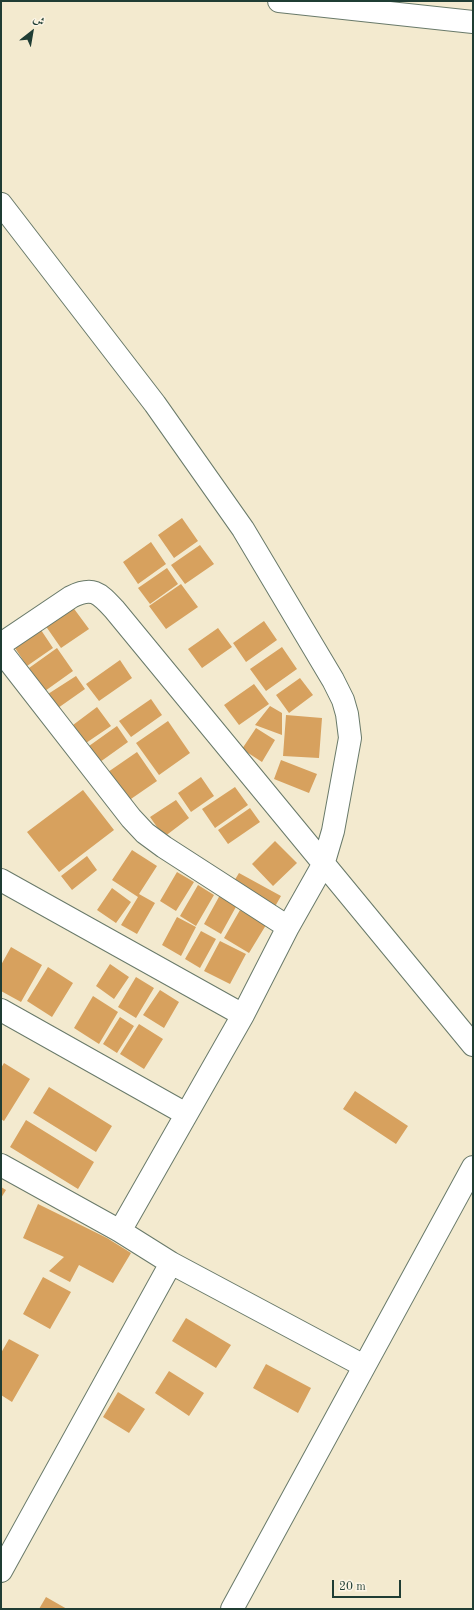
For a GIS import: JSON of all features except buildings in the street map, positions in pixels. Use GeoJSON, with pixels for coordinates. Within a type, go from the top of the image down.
{"type":"FeatureCollection","features":[{"type":"Feature","properties":{"kind":"street"},"geometry":{"type":"LineString","coordinates":[[279,1],[473,22]]}},
{"type":"Feature","properties":{"kind":"street"},"geometry":{"type":"LineString","coordinates":[[1,204],[155,404],[243,529],[333,680],[348,714],[350,738],[333,831],[323,865],[288,927],[243,1015],[120,1231]]}},
{"type":"Feature","properties":{"kind":"street"},"geometry":{"type":"LineString","coordinates":[[1,644],[71,597],[81,592],[90,591],[100,595],[114,609],[323,865],[473,1045]]}},
{"type":"Feature","properties":{"kind":"street"},"geometry":{"type":"LineString","coordinates":[[1,650],[131,818],[145,833],[164,847],[288,927]]}},
{"type":"Feature","properties":{"kind":"street"},"geometry":{"type":"LineString","coordinates":[[1,880],[243,1015]]}},
{"type":"Feature","properties":{"kind":"street"},"geometry":{"type":"LineString","coordinates":[[1,1010],[186,1114]]}},
{"type":"Feature","properties":{"kind":"street"},"geometry":{"type":"LineString","coordinates":[[1,1165],[120,1231],[171,1263],[364,1366]]}},
{"type":"Feature","properties":{"kind":"street"},"geometry":{"type":"LineString","coordinates":[[232,1609],[473,1167]]}},
{"type":"Feature","properties":{"kind":"street"},"geometry":{"type":"LineString","coordinates":[[1,1571],[171,1263]]}}]}
